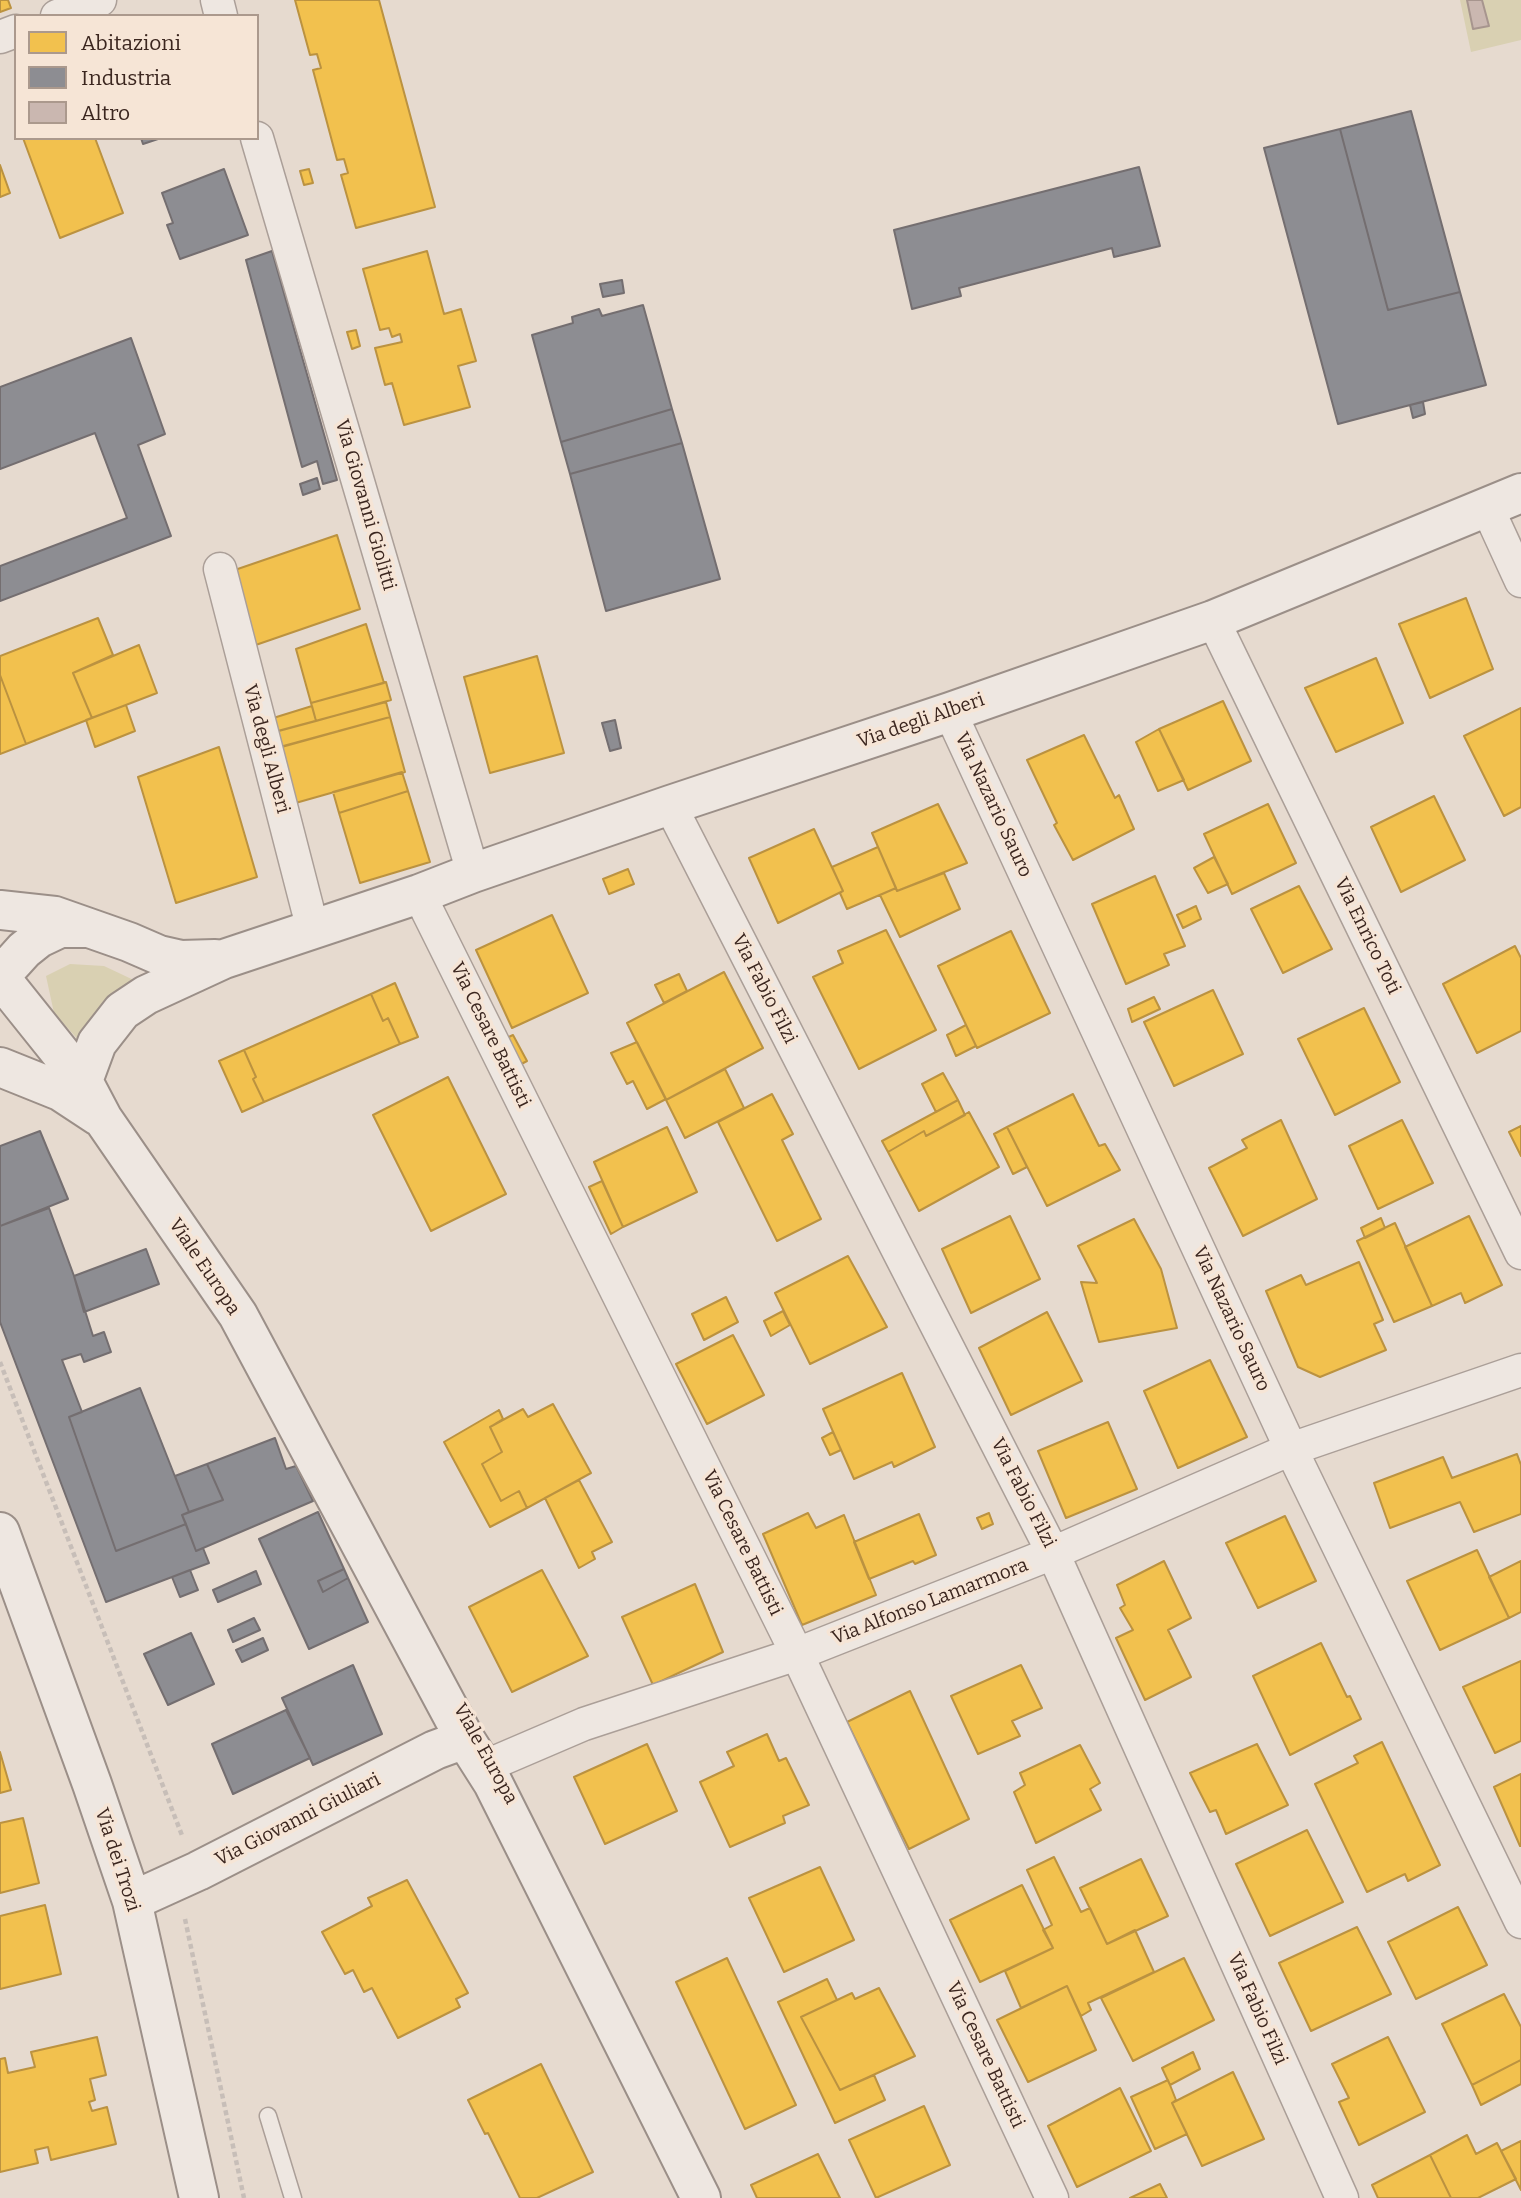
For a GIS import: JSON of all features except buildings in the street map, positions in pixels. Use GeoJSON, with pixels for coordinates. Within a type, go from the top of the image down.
{"type":"FeatureCollection","features":[{"type":"Feature","properties":{"kind":"street"},"geometry":{"type":"LineString","coordinates":[[62,14],[100,0]]}},
{"type":"Feature","properties":{"kind":"street","name":"Via Giovanni Giolitti"},"geometry":{"type":"LineString","coordinates":[[258,140],[473,873]]}},
{"type":"Feature","properties":{"kind":"street"},"geometry":{"type":"LineString","coordinates":[[1504,500],[1521,581]]}},
{"type":"Feature","properties":{"kind":"street","name":"Via degli Alberi"},"geometry":{"type":"LineString","coordinates":[[83,1080],[97,1043],[122,1011],[146,995],[224,959],[1213,620],[1504,500]]}},
{"type":"Feature","properties":{"kind":"street","name":"Via degli Alberi"},"geometry":{"type":"LineString","coordinates":[[220,569],[313,930]]}},
{"type":"Feature","properties":{"kind":"street","name":"Via Enrico Toti"},"geometry":{"type":"LineString","coordinates":[[1213,620],[1521,1253]]}},
{"type":"Feature","properties":{"kind":"street","name":"Via Nazario Sauro"},"geometry":{"type":"LineString","coordinates":[[950,712],[1291,1449],[1521,1922]]}},
{"type":"Feature","properties":{"kind":"street","name":"Via Fabio Filzi"},"geometry":{"type":"LineString","coordinates":[[670,804],[1054,1553],[1342,2198]]}},
{"type":"Feature","properties":{"kind":"street","name":"Via Cesare Battisti"},"geometry":{"type":"LineString","coordinates":[[419,894],[797,1654],[1052,2198]]}},
{"type":"Feature","properties":{"kind":"street","name":"Via degli Alberi"},"geometry":{"type":"LineString","coordinates":[[0,910],[55,916],[159,955],[181,960],[224,959]]}},
{"type":"Feature","properties":{"kind":"street","name":"Via degli Alberi"},"geometry":{"type":"LineString","coordinates":[[3,981],[24,950],[39,938],[60,928],[90,927]]}},
{"type":"Feature","properties":{"kind":"street","name":"Viale Europa"},"geometry":{"type":"LineString","coordinates":[[3,981],[83,1080],[103,1119],[238,1315],[355,1533],[479,1751],[701,2198]]}},
{"type":"Feature","properties":{"kind":"street","name":"Viale Europa"},"geometry":{"type":"LineString","coordinates":[[0,1067],[60,1091],[103,1119]]}},
{"type":"Feature","properties":{"kind":"street","name":"Via Alfonso Lamarmora"},"geometry":{"type":"LineString","coordinates":[[479,1751],[584,1724],[797,1654],[1054,1553],[1291,1449],[1521,1370]]}},
{"type":"Feature","properties":{"kind":"street","name":"Via dei Trozi"},"geometry":{"type":"LineString","coordinates":[[0,1532],[132,1901],[200,2198]]}},
{"type":"Feature","properties":{"kind":"street","name":"Via Giovanni Giuliari"},"geometry":{"type":"LineString","coordinates":[[132,1901],[198,1871],[435,1750],[479,1751]]}},
{"type":"Feature","properties":{"kind":"lane"},"geometry":{"type":"LineString","coordinates":[[268,2116],[293,2198]]}},
{"type":"Feature","properties":{"kind":"path"},"geometry":{"type":"LineString","coordinates":[[0,1362],[198,1871],[184,1922],[244,2198]]}},
{"type":"Feature","properties":{"kind":"shaded area"},"geometry":{"type":"Polygon","coordinates":[[[1460,0],[1521,0],[1521,40],[1471,52],[1460,0]]]}},
{"type":"Feature","properties":{"kind":"shaded area"},"geometry":{"type":"Polygon","coordinates":[[[70,964],[104,966],[140,983],[83,1045],[54,1013],[46,976],[70,964]]]}}]}
